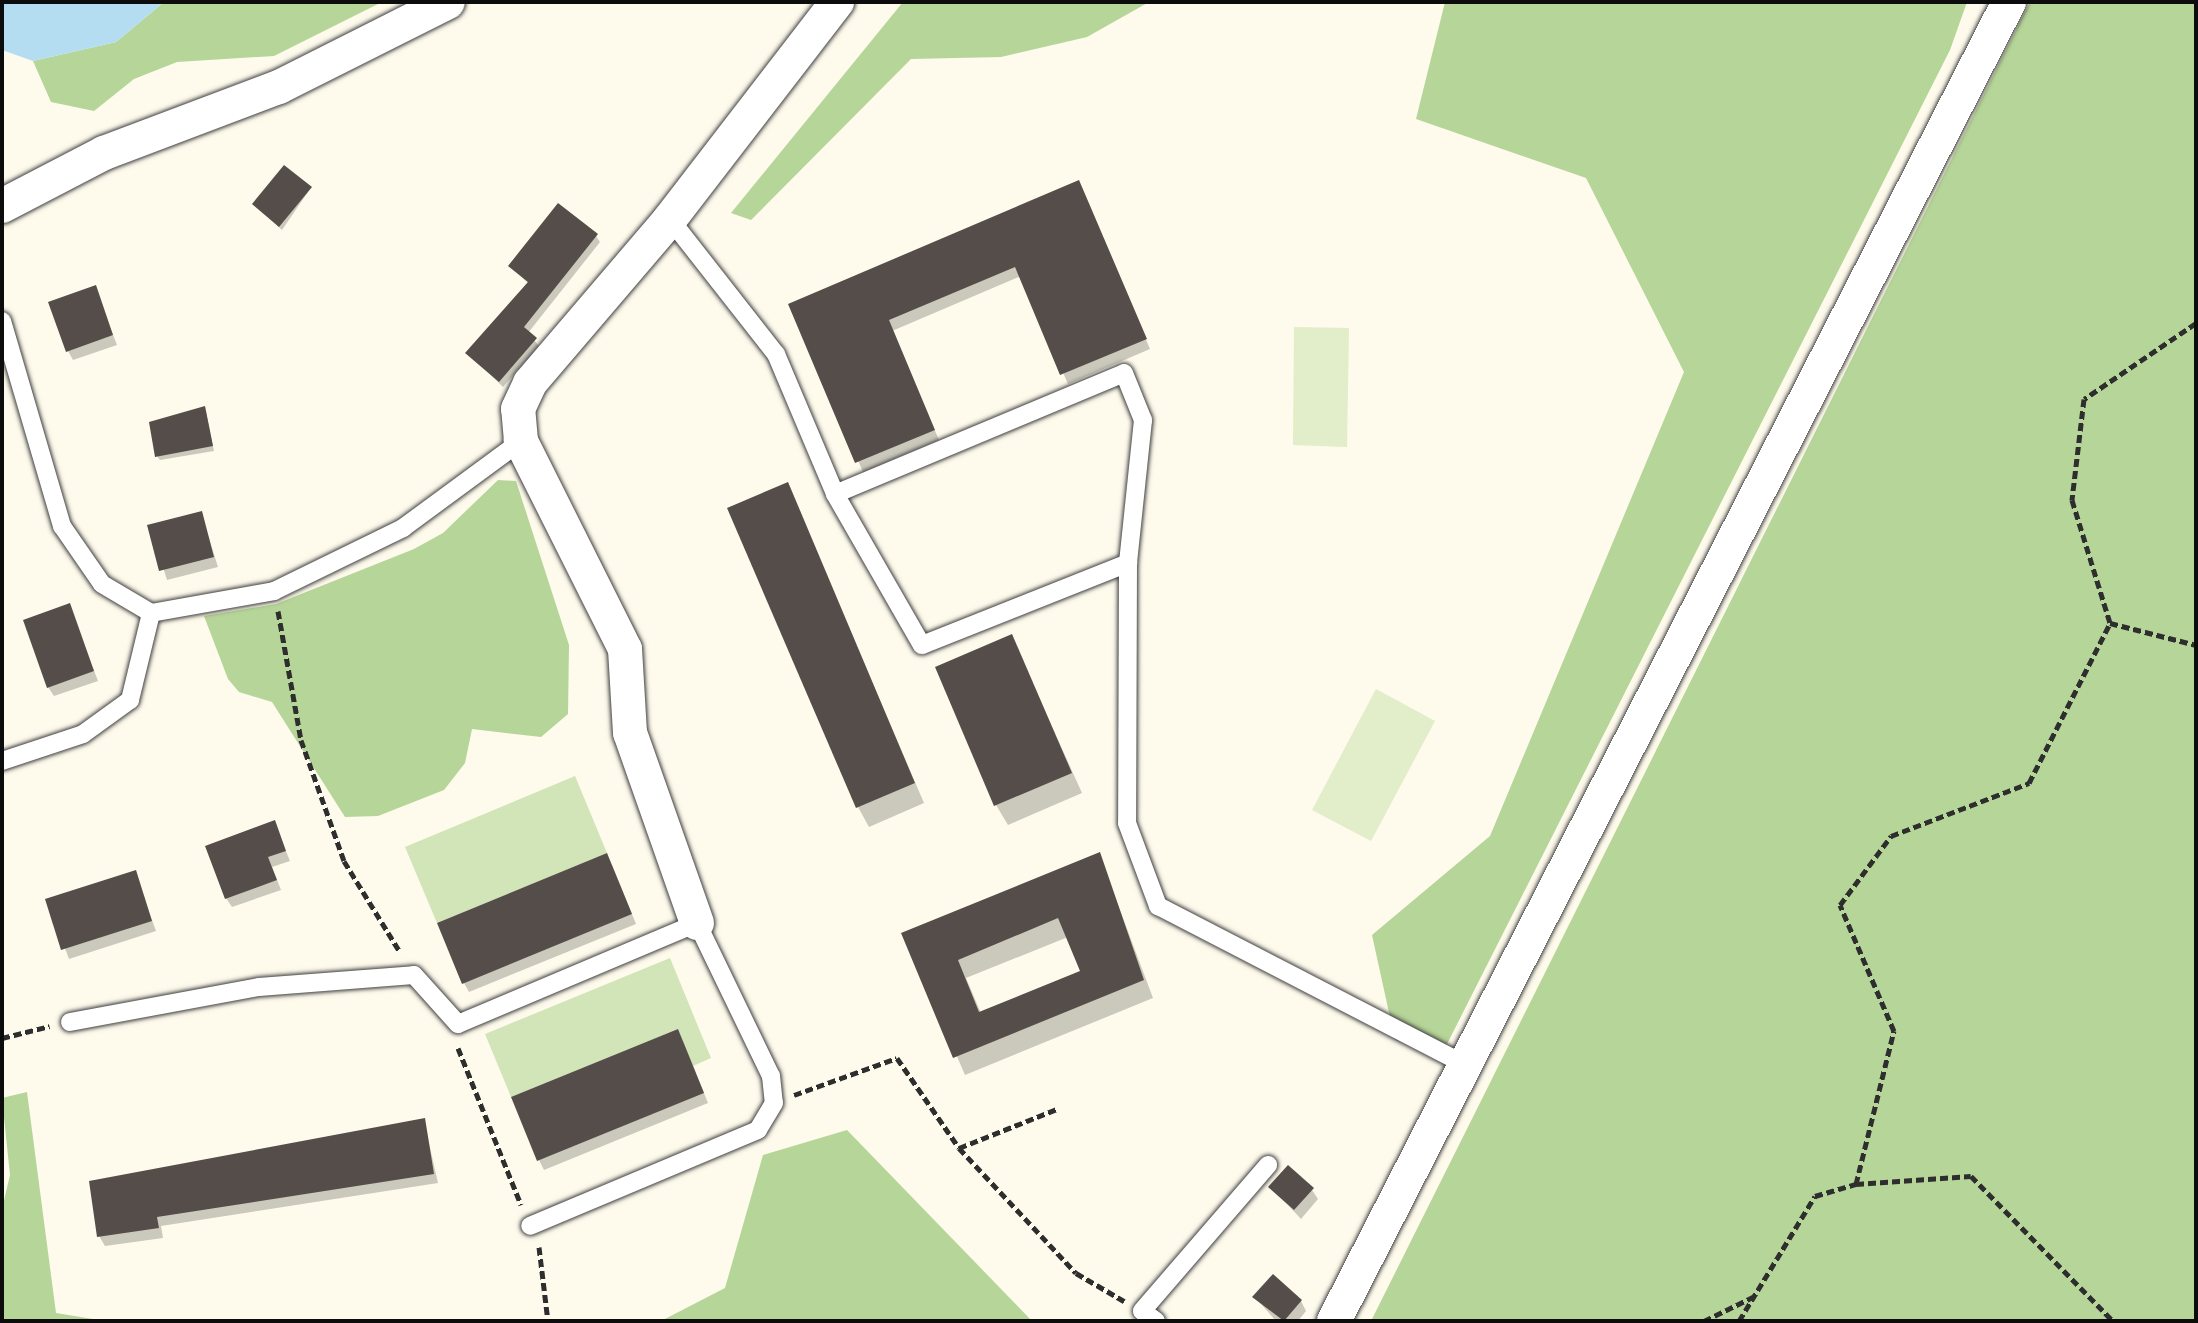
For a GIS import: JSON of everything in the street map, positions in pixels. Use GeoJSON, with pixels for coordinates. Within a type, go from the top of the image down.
{"type":"FeatureCollection","features":[{"type":"Feature","properties":{"kind":"street"},"geometry":{"type":"LineString","coordinates":[[2,206],[104,153],[279,87],[448,2]]}},
{"type":"Feature","properties":{"kind":"street"},"geometry":{"type":"LineString","coordinates":[[697,923],[630,733],[625,649],[521,441],[518,409],[530,383],[670,219],[837,2]]}},
{"type":"Feature","properties":{"kind":"street"},"geometry":{"type":"LineString","coordinates":[[1334,1321],[2009,2]]}},
{"type":"Feature","properties":{"kind":"lane"},"geometry":{"type":"LineString","coordinates":[[670,219],[776,354],[835,494],[922,645],[1128,563]]}},
{"type":"Feature","properties":{"kind":"lane"},"geometry":{"type":"LineString","coordinates":[[2,321],[62,526],[102,584],[151,613],[274,591],[403,528],[521,441]]}},
{"type":"Feature","properties":{"kind":"lane"},"geometry":{"type":"LineString","coordinates":[[835,494],[1124,373],[1143,420],[1128,563],[1127,823],[1158,906],[1464,1064]]}},
{"type":"Feature","properties":{"kind":"lane"},"geometry":{"type":"LineString","coordinates":[[2,761],[83,734],[130,700],[151,613]]}},
{"type":"Feature","properties":{"kind":"lane"},"geometry":{"type":"LineString","coordinates":[[70,1022],[259,987],[414,975],[458,1024],[697,923],[771,1076],[774,1103],[758,1130],[530,1226]]}},
{"type":"Feature","properties":{"kind":"lane"},"geometry":{"type":"LineString","coordinates":[[1149,1316],[1268,1165]]}},
{"type":"Feature","properties":{"kind":"path"},"geometry":{"type":"LineString","coordinates":[[1856,1184],[1894,1031],[1840,905],[1891,836],[2029,783],[2110,623],[2072,500],[2084,399],[2196,323]]}},
{"type":"Feature","properties":{"kind":"path"},"geometry":{"type":"LineString","coordinates":[[274,591],[301,740],[344,861],[414,975]]}},
{"type":"Feature","properties":{"kind":"path"},"geometry":{"type":"LineString","coordinates":[[2110,623],[2196,645]]}},
{"type":"Feature","properties":{"kind":"path"},"geometry":{"type":"LineString","coordinates":[[2,1038],[70,1022]]}},
{"type":"Feature","properties":{"kind":"path"},"geometry":{"type":"LineString","coordinates":[[458,1024],[458,1061],[543,1256],[548,1321]]}},
{"type":"Feature","properties":{"kind":"path"},"geometry":{"type":"LineString","coordinates":[[774,1103],[897,1058],[959,1148],[1076,1273],[1149,1316]]}},
{"type":"Feature","properties":{"kind":"path"},"geometry":{"type":"LineString","coordinates":[[959,1148],[1057,1109]]}},
{"type":"Feature","properties":{"kind":"path"},"geometry":{"type":"LineString","coordinates":[[1739,1321],[1761,1292],[1815,1196],[1856,1184],[1971,1176],[2113,1321]]}},
{"type":"Feature","properties":{"kind":"path"},"geometry":{"type":"LineString","coordinates":[[1704,1321],[1761,1292]]}},
{"type":"Feature","properties":{"kind":"green space"},"geometry":{"type":"Polygon","coordinates":[[[164,2],[382,2],[274,56],[177,62],[134,79],[94,111],[51,102],[33,61],[116,42],[164,2]]]}},
{"type":"Feature","properties":{"kind":"green space"},"geometry":{"type":"Polygon","coordinates":[[[903,2],[1149,2],[1087,37],[1001,57],[911,59],[751,220],[731,213],[903,2]]]}},
{"type":"Feature","properties":{"kind":"green space"},"geometry":{"type":"Polygon","coordinates":[[[1445,2],[1967,2],[1950,50],[1442,1054],[1395,1040],[1372,935],[1490,836],[1684,372],[1586,178],[1416,119],[1445,2]]]}},
{"type":"Feature","properties":{"kind":"green space"},"geometry":{"type":"Polygon","coordinates":[[[2030,2],[2196,2],[2196,1321],[1371,1321],[2030,2]]]}},
{"type":"Feature","properties":{"kind":"green space"},"geometry":{"type":"Polygon","coordinates":[[[1294,327],[1349,328],[1347,447],[1293,445],[1294,327]]]}},
{"type":"Feature","properties":{"kind":"green space"},"geometry":{"type":"Polygon","coordinates":[[[498,480],[516,481],[569,645],[568,714],[541,737],[472,729],[465,763],[444,790],[378,816],[345,817],[272,702],[239,692],[228,679],[204,616],[276,604],[414,549],[443,533],[498,480]]]}},
{"type":"Feature","properties":{"kind":"green space"},"geometry":{"type":"Polygon","coordinates":[[[1376,689],[1435,721],[1371,841],[1312,810],[1376,689]]]}},
{"type":"Feature","properties":{"kind":"green space"},"geometry":{"type":"Polygon","coordinates":[[[575,776],[607,853],[437,923],[405,847],[575,776]]]}},
{"type":"Feature","properties":{"kind":"green space"},"geometry":{"type":"Polygon","coordinates":[[[670,958],[711,1058],[693,1066],[678,1029],[511,1097],[485,1034],[670,958]]]}},
{"type":"Feature","properties":{"kind":"green space"},"geometry":{"type":"Polygon","coordinates":[[[27,1092],[56,1313],[105,1321],[2,1321],[2,1209],[10,1175],[2,1098],[27,1092]]]}},
{"type":"Feature","properties":{"kind":"green space"},"geometry":{"type":"Polygon","coordinates":[[[847,1130],[1032,1321],[661,1321],[725,1288],[763,1155],[847,1130]]]}},
{"type":"Feature","properties":{"kind":"water"},"geometry":{"type":"Polygon","coordinates":[[[2,2],[164,2],[116,42],[33,61],[2,50],[2,2]]]}},
{"type":"Feature","properties":{"kind":"building"},"geometry":{"type":"Polygon","coordinates":[[[284,165],[312,187],[279,227],[252,204],[284,165]]]}},
{"type":"Feature","properties":{"kind":"building"},"geometry":{"type":"Polygon","coordinates":[[[1079,180],[1147,339],[1060,375],[1015,267],[889,320],[935,430],[855,463],[788,304],[1079,180]]]}},
{"type":"Feature","properties":{"kind":"building"},"geometry":{"type":"Polygon","coordinates":[[[558,203],[598,234],[524,327],[537,338],[499,382],[465,353],[528,282],[508,266],[558,203]]]}},
{"type":"Feature","properties":{"kind":"building"},"geometry":{"type":"Polygon","coordinates":[[[96,285],[113,335],[66,352],[48,302],[96,285]]]}},
{"type":"Feature","properties":{"kind":"building"},"geometry":{"type":"Polygon","coordinates":[[[205,406],[213,446],[155,457],[149,422],[205,406]]]}},
{"type":"Feature","properties":{"kind":"building"},"geometry":{"type":"Polygon","coordinates":[[[788,482],[915,783],[856,808],[727,508],[788,482]]]}},
{"type":"Feature","properties":{"kind":"building"},"geometry":{"type":"Polygon","coordinates":[[[202,511],[214,557],[159,571],[147,525],[202,511]]]}},
{"type":"Feature","properties":{"kind":"building"},"geometry":{"type":"Polygon","coordinates":[[[70,603],[94,671],[47,688],[23,620],[70,603]]]}},
{"type":"Feature","properties":{"kind":"building"},"geometry":{"type":"Polygon","coordinates":[[[1012,634],[1072,773],[994,806],[935,667],[1012,634]]]}},
{"type":"Feature","properties":{"kind":"building"},"geometry":{"type":"Polygon","coordinates":[[[275,820],[286,851],[268,857],[277,880],[225,899],[205,846],[275,820]]]}},
{"type":"Feature","properties":{"kind":"building"},"geometry":{"type":"Polygon","coordinates":[[[1100,852],[1144,980],[953,1058],[901,933],[1100,852]],[[1058,918],[958,960],[979,1012],[1080,971],[1058,918]]]}},
{"type":"Feature","properties":{"kind":"building"},"geometry":{"type":"Polygon","coordinates":[[[607,853],[632,914],[462,984],[437,923],[607,853]]]}},
{"type":"Feature","properties":{"kind":"building"},"geometry":{"type":"Polygon","coordinates":[[[136,870],[152,921],[61,950],[45,899],[136,870]]]}},
{"type":"Feature","properties":{"kind":"building"},"geometry":{"type":"Polygon","coordinates":[[[678,1029],[704,1093],[537,1161],[511,1097],[678,1029]]]}},
{"type":"Feature","properties":{"kind":"building"},"geometry":{"type":"Polygon","coordinates":[[[425,1118],[434,1174],[157,1217],[159,1228],[97,1237],[89,1181],[425,1118]]]}},
{"type":"Feature","properties":{"kind":"building"},"geometry":{"type":"Polygon","coordinates":[[[1288,1165],[1314,1188],[1294,1210],[1268,1187],[1288,1165]]]}},
{"type":"Feature","properties":{"kind":"building"},"geometry":{"type":"Polygon","coordinates":[[[1273,1274],[1302,1300],[1284,1321],[1252,1297],[1273,1274]]]}}]}
